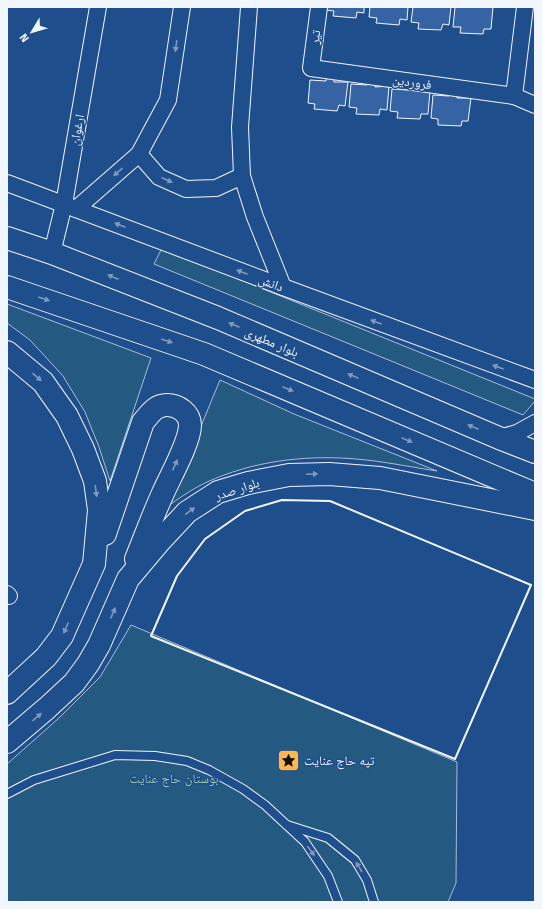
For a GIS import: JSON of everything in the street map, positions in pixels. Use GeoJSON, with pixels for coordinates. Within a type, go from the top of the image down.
{"type":"FeatureCollection","features":[{"type":"Feature","properties":{"kind":"main road","name":"بلوار مطهری"},"geometry":{"type":"LineString","coordinates":[[7,238],[52,253],[218,318],[535,452]]}},
{"type":"Feature","properties":{"kind":"main road"},"geometry":{"type":"LineString","coordinates":[[7,286],[204,354],[535,494]]}},
{"type":"Feature","properties":{"kind":"main road"},"geometry":{"type":"LineString","coordinates":[[7,352],[43,382],[67,416],[83,450],[95,481],[99,510],[94,564]]}},
{"type":"Feature","properties":{"kind":"main road"},"geometry":{"type":"LineString","coordinates":[[7,693],[46,657],[62,636],[94,564],[143,422],[153,410],[164,405],[174,406],[183,410],[190,423],[189,435],[128,579]]}},
{"type":"Feature","properties":{"kind":"main road","name":"بلوار صدر"},"geometry":{"type":"LineString","coordinates":[[7,742],[63,693],[88,664],[99,645],[128,579],[160,540],[187,512],[218,492],[248,483],[289,475],[329,474],[380,478],[535,509]]}},
{"type":"Feature","properties":{"kind":"street","name":"ارغوان"},"geometry":{"type":"LineString","coordinates":[[52,253],[70,206],[98,7]]}},
{"type":"Feature","properties":{"kind":"street"},"geometry":{"type":"LineString","coordinates":[[70,206],[139,154],[168,100],[182,7]]}},
{"type":"Feature","properties":{"kind":"street"},"geometry":{"type":"LineString","coordinates":[[249,7],[240,128],[242,176],[255,217],[283,287]]}},
{"type":"Feature","properties":{"kind":"street","name":"تیر"},"geometry":{"type":"LineString","coordinates":[[311,68],[319,7]]}},
{"type":"Feature","properties":{"kind":"street"},"geometry":{"type":"LineString","coordinates":[[514,96],[525,7]]}},
{"type":"Feature","properties":{"kind":"street","name":"فروردین"},"geometry":{"type":"LineString","coordinates":[[311,68],[514,96],[535,106]]}},
{"type":"Feature","properties":{"kind":"street"},"geometry":{"type":"LineString","coordinates":[[139,154],[159,177],[186,189],[216,188],[242,176]]}},
{"type":"Feature","properties":{"kind":"street","name":"دانش"},"geometry":{"type":"LineString","coordinates":[[7,183],[535,380]]}},
{"type":"Feature","properties":{"kind":"street"},"geometry":{"type":"LineString","coordinates":[[499,438],[517,433],[535,422]]}},
{"type":"Feature","properties":{"kind":"lane"},"geometry":{"type":"LineString","coordinates":[[7,794],[34,780],[115,755],[155,756],[187,761],[209,770],[243,789],[265,805],[305,842],[328,876],[338,902]]}},
{"type":"Feature","properties":{"kind":"lane"},"geometry":{"type":"LineString","coordinates":[[284,824],[328,838],[355,860],[367,880],[374,902]]}},
{"type":"Feature","properties":{"kind":"green space"},"geometry":{"type":"Polygon","coordinates":[[[162,248],[535,399],[535,401],[523,415],[154,264],[162,248]]]}},
{"type":"Feature","properties":{"kind":"green space"},"geometry":{"type":"Polygon","coordinates":[[[7,304],[151,358],[110,481],[99,447],[85,412],[63,376],[30,340],[7,323],[7,304]]]}},
{"type":"Feature","properties":{"kind":"green space"},"geometry":{"type":"Polygon","coordinates":[[[220,380],[294,414],[437,471],[352,459],[304,458],[286,460],[250,467],[215,478],[195,488],[168,506],[220,380]]]}},
{"type":"Feature","properties":{"kind":"green space","name":"بوستان حاج عنایت"},"geometry":{"type":"Polygon","coordinates":[[[131,625],[457,762],[456,883],[448,902],[7,902],[7,764],[59,718],[100,677],[131,625]]]}},
{"type":"Feature","properties":{"kind":"building"},"geometry":{"type":"Polygon","coordinates":[[[326,7],[364,7],[364,13],[357,12],[356,18],[333,16],[334,11],[326,10],[326,7]]]}},
{"type":"Feature","properties":{"kind":"building"},"geometry":{"type":"Polygon","coordinates":[[[370,7],[408,7],[407,20],[400,19],[399,25],[376,23],[377,18],[369,17],[370,7]]]}},
{"type":"Feature","properties":{"kind":"building"},"geometry":{"type":"Polygon","coordinates":[[[413,7],[451,7],[449,25],[443,24],[441,30],[418,29],[419,23],[411,22],[413,7]]]}},
{"type":"Feature","properties":{"kind":"building"},"geometry":{"type":"Polygon","coordinates":[[[455,7],[493,7],[491,29],[484,29],[483,34],[460,33],[461,27],[453,27],[455,7]]]}},
{"type":"Feature","properties":{"kind":"building"},"geometry":{"type":"Polygon","coordinates":[[[327,74],[334,76],[334,82],[348,82],[345,106],[339,105],[337,111],[314,109],[315,104],[308,103],[310,80],[326,81],[327,74]]]}},
{"type":"Feature","properties":{"kind":"building"},"geometry":{"type":"Polygon","coordinates":[[[369,79],[375,80],[375,87],[389,86],[387,110],[380,109],[379,115],[356,114],[357,108],[349,107],[351,84],[367,85],[369,79]]]}},
{"type":"Feature","properties":{"kind":"building"},"geometry":{"type":"Polygon","coordinates":[[[409,83],[416,85],[416,91],[430,91],[428,114],[421,114],[420,119],[397,118],[398,112],[390,111],[392,89],[408,90],[409,83]]]}},
{"type":"Feature","properties":{"kind":"building"},"geometry":{"type":"Polygon","coordinates":[[[450,90],[457,91],[457,98],[471,98],[468,121],[462,121],[461,126],[438,125],[438,119],[431,118],[433,95],[449,96],[450,90]]]}},
{"type":"Feature","properties":{"kind":"wall"},"geometry":{"type":"LineString","coordinates":[[282,500],[330,501],[531,585],[455,759],[151,636],[177,576],[205,539],[245,511],[282,500]]}},
{"type":"Feature","properties":{"kind":"place","name":"تپه حاج عنایت"},"geometry":{"type":"Point","coordinates":[288,760]}}]}
